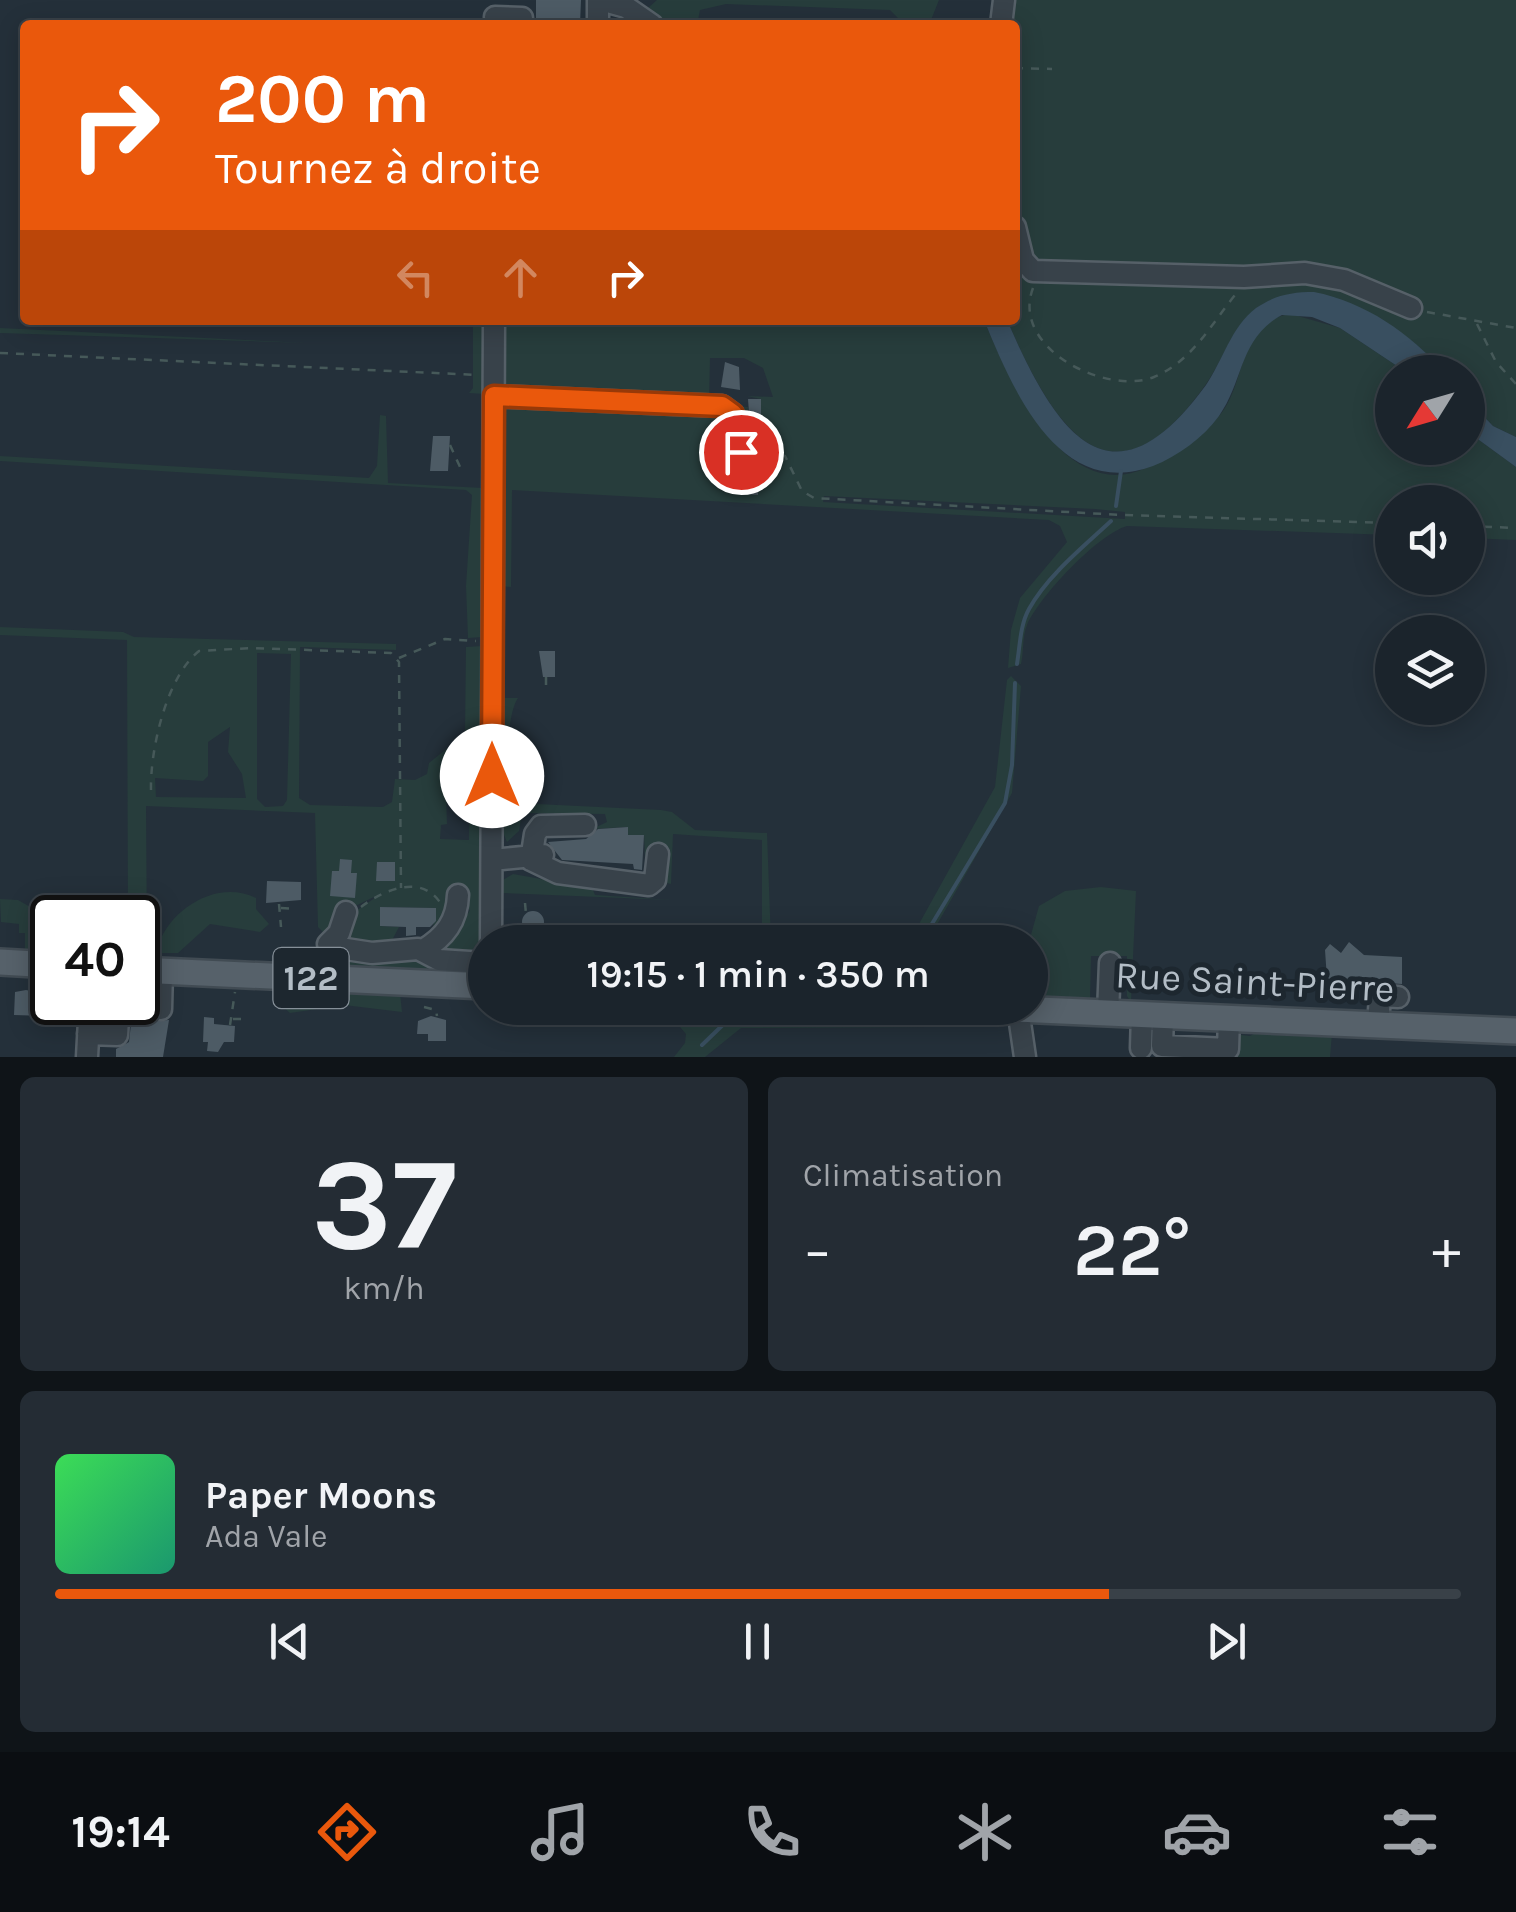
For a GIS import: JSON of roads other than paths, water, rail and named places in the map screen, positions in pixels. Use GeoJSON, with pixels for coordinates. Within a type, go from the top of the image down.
{"type":"FeatureCollection","features":[{"type":"Feature","properties":{"kind":"main road"},"geometry":{"type":"LineString","coordinates":[[0,962],[30,964]]}},
{"type":"Feature","properties":{"kind":"main road","name":"122"},"geometry":{"type":"LineString","coordinates":[[160,976],[468,985]]}},
{"type":"Feature","properties":{"kind":"main road","name":"Rue Saint-Pierre"},"geometry":{"type":"LineString","coordinates":[[1048,1010],[1516,1031]]}},
{"type":"Feature","properties":{"kind":"street"},"geometry":{"type":"LineString","coordinates":[[600,0],[645,12]]}},
{"type":"Feature","properties":{"kind":"street"},"geometry":{"type":"LineString","coordinates":[[495,14],[522,14]]}},
{"type":"Feature","properties":{"kind":"street"},"geometry":{"type":"LineString","coordinates":[[1020,248],[1023,260],[1039,272],[1328,276],[1411,308]]}},
{"type":"Feature","properties":{"kind":"street"},"geometry":{"type":"LineString","coordinates":[[491,925],[494,325]]}},
{"type":"Feature","properties":{"kind":"street"},"geometry":{"type":"LineString","coordinates":[[494,386],[725,408],[748,404]]}},
{"type":"Feature","properties":{"kind":"street"},"geometry":{"type":"LineString","coordinates":[[725,408],[733,414],[741,452],[750,456]]}},
{"type":"Feature","properties":{"kind":"street"},"geometry":{"type":"LineString","coordinates":[[538,858],[535,834],[542,826],[585,824]]}},
{"type":"Feature","properties":{"kind":"street"},"geometry":{"type":"LineString","coordinates":[[492,860],[538,858],[558,873],[649,885],[655,880],[658,854]]}},
{"type":"Feature","properties":{"kind":"street"},"geometry":{"type":"LineString","coordinates":[[423,950],[454,920],[458,895]]}},
{"type":"Feature","properties":{"kind":"street"},"geometry":{"type":"LineString","coordinates":[[328,944],[339,933],[346,912]]}},
{"type":"Feature","properties":{"kind":"street"},"geometry":{"type":"LineString","coordinates":[[328,979],[330,948],[398,945],[423,950],[440,960],[468,962]]}},
{"type":"Feature","properties":{"kind":"street"},"geometry":{"type":"LineString","coordinates":[[1108,1013],[1110,963]]}},
{"type":"Feature","properties":{"kind":"street"},"geometry":{"type":"LineString","coordinates":[[1378,1025],[1380,996],[1398,997]]}},
{"type":"Feature","properties":{"kind":"street"},"geometry":{"type":"LineString","coordinates":[[1141,1048],[1153,1015]]}},
{"type":"Feature","properties":{"kind":"street"},"geometry":{"type":"LineString","coordinates":[[86,1057],[89,1025]]}},
{"type":"Feature","properties":{"kind":"street"},"geometry":{"type":"LineString","coordinates":[[88,1034],[117,1036],[118,1025]]}},
{"type":"Feature","properties":{"kind":"street"},"geometry":{"type":"LineString","coordinates":[[1020,1025],[1025,1057]]}},
{"type":"Feature","properties":{"kind":"water"},"geometry":{"type":"Polygon","coordinates":[[[1314,292],[1351,303],[1385,321],[1428,355],[1380,355],[1340,328],[1312,317],[1282,315],[1268,325],[1250,348],[1227,403],[1205,432],[1162,462],[1120,473],[1091,468],[1066,454],[1044,432],[1009,377],[986,325],[1009,325],[1044,394],[1065,423],[1088,443],[1113,451],[1141,446],[1172,425],[1206,385],[1247,316],[1284,295],[1314,292]]]}},
{"type":"Feature","properties":{"kind":"water"},"geometry":{"type":"Polygon","coordinates":[[[1485,418],[1516,437],[1516,467],[1485,444],[1485,418]]]}},
{"type":"Feature","properties":{"kind":"waterway"},"geometry":{"type":"LineString","coordinates":[[1116,506],[1121,471]]}},
{"type":"Feature","properties":{"kind":"waterway"},"geometry":{"type":"LineString","coordinates":[[1017,664],[1029,609],[1066,562],[1111,521]]}},
{"type":"Feature","properties":{"kind":"waterway"},"geometry":{"type":"LineString","coordinates":[[931,925],[1005,803],[1012,765],[1015,683]]}},
{"type":"Feature","properties":{"kind":"waterway"},"geometry":{"type":"LineString","coordinates":[[702,1045],[723,1025]]}}]}
